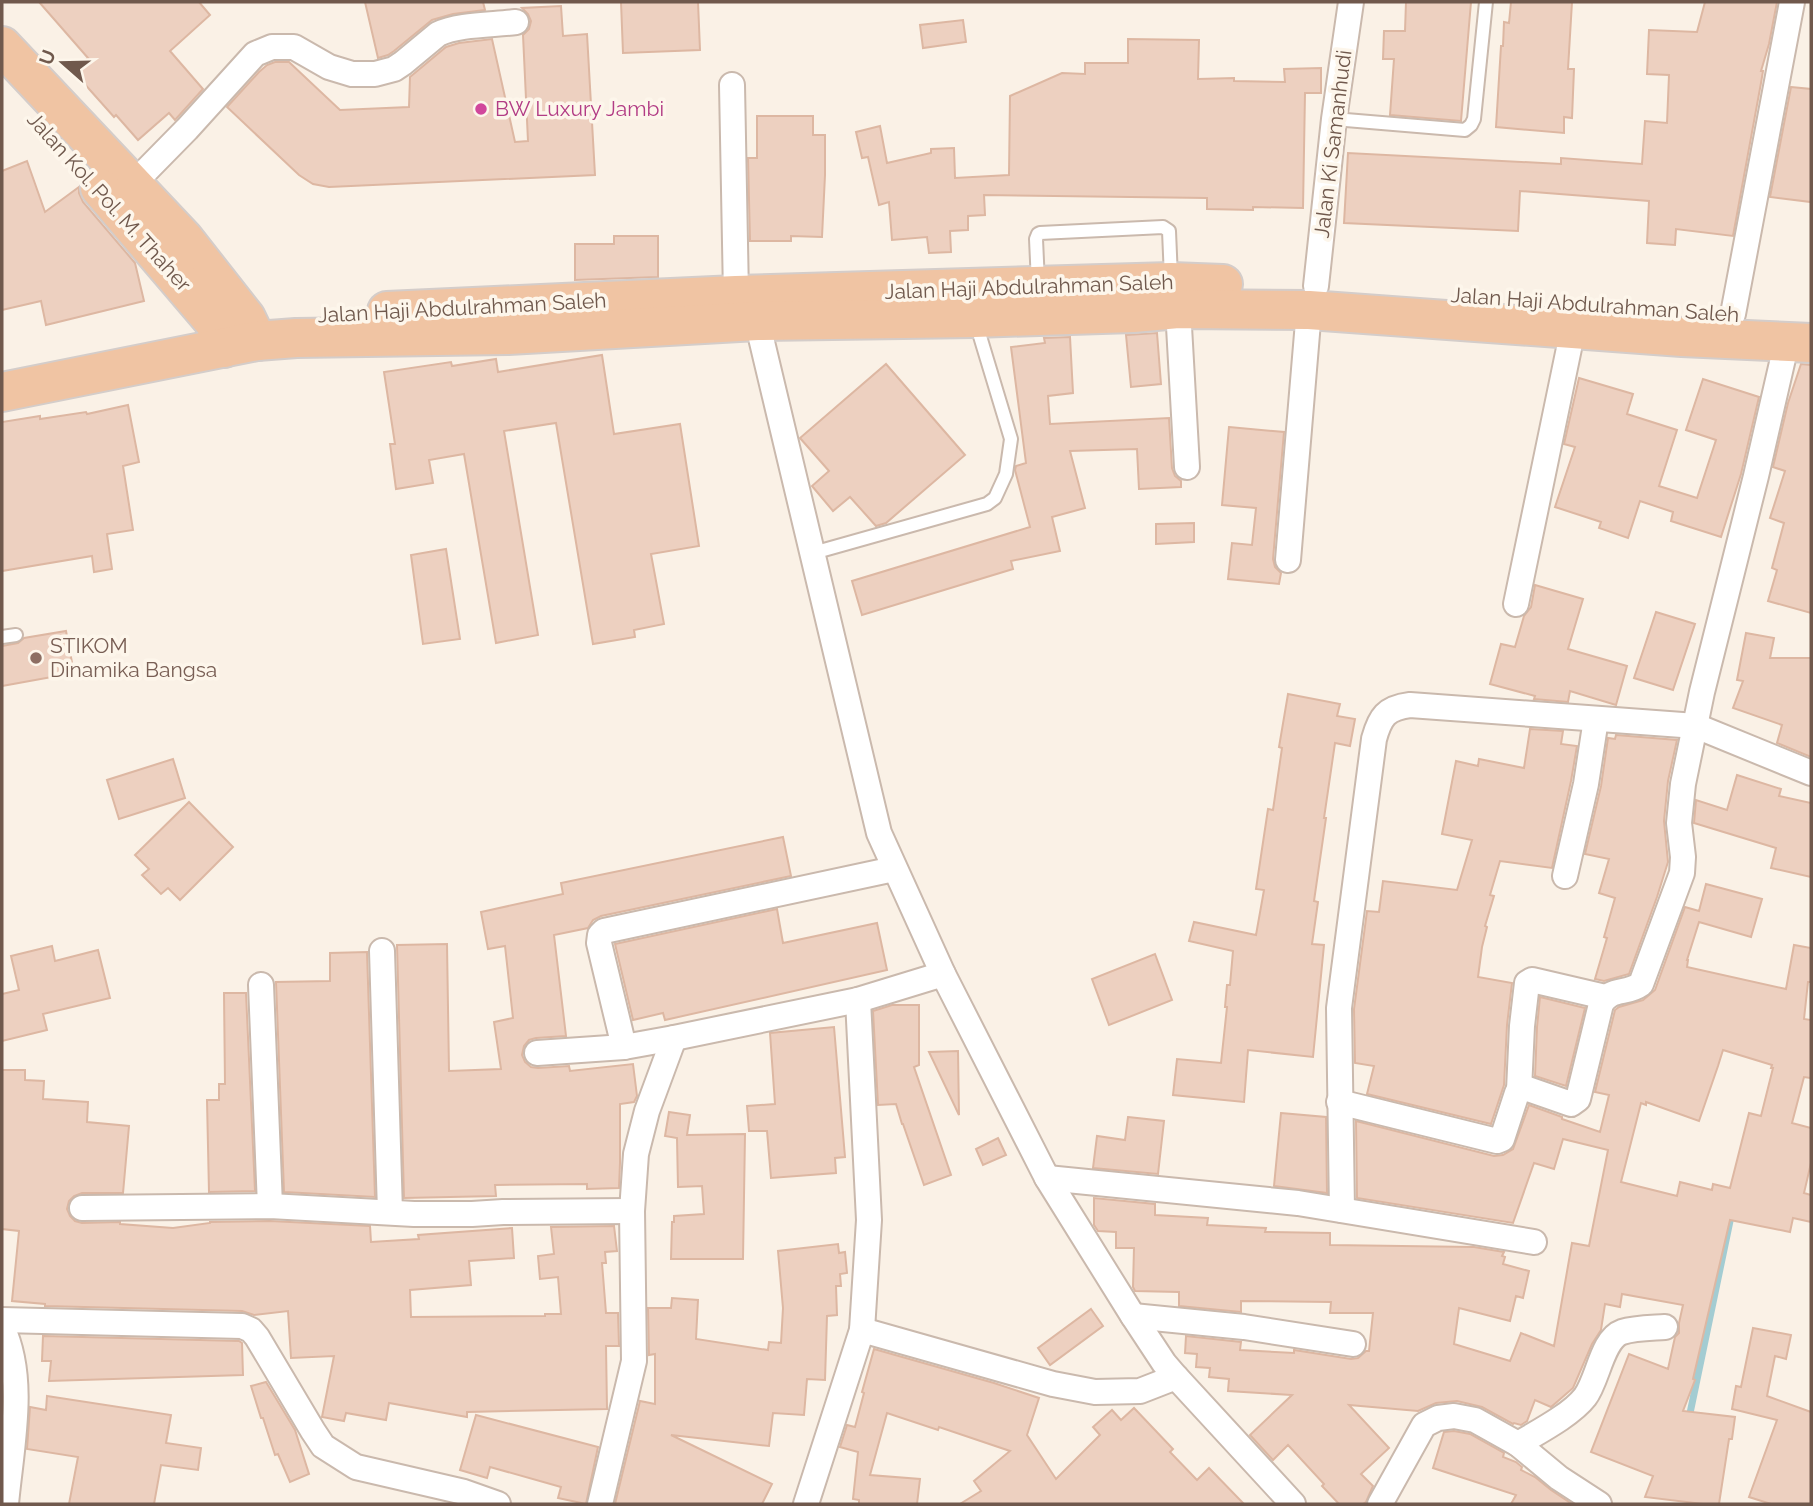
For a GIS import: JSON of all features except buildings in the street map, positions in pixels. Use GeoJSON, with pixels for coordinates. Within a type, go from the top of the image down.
{"type":"FeatureCollection","features":[{"type":"Feature","properties":{"kind":"highway","name":"Jalan Kol. Pol. M. Thaher"},"geometry":{"type":"LineString","coordinates":[[2,47],[184,239],[235,332]]}},
{"type":"Feature","properties":{"kind":"highway","name":"Jalan Kol. Pol. M. Thaher"},"geometry":{"type":"LineString","coordinates":[[2,82],[235,332]]}},
{"type":"Feature","properties":{"kind":"highway","name":"Jalan Haji Abdulrahman Saleh"},"geometry":{"type":"LineString","coordinates":[[235,332],[746,308],[846,306],[1038,287],[1175,295],[1733,314],[1803,335]]}},
{"type":"Feature","properties":{"kind":"highway","name":"Jalan Haji Abdulrahman Saleh"},"geometry":{"type":"LineString","coordinates":[[846,306],[974,318],[1133,313],[1175,295]]}},
{"type":"Feature","properties":{"kind":"highway","name":"Jalan Haji Abdulrahman Saleh"},"geometry":{"type":"LineString","coordinates":[[1312,298],[1573,329],[1682,337],[1803,335]]}},
{"type":"Feature","properties":{"kind":"highway"},"geometry":{"type":"LineString","coordinates":[[2,366],[235,332]]}},
{"type":"Feature","properties":{"kind":"highway"},"geometry":{"type":"LineString","coordinates":[[2,392],[235,332]]}},
{"type":"Feature","properties":{"kind":"street","name":"Jalan Ki Samanhudi"},"geometry":{"type":"LineString","coordinates":[[1288,560],[1312,298],[1351,2]]}},
{"type":"Feature","properties":{"kind":"street"},"geometry":{"type":"LineString","coordinates":[[1733,314],[1792,2]]}},
{"type":"Feature","properties":{"kind":"street"},"geometry":{"type":"LineString","coordinates":[[132,186],[255,54],[272,47],[294,47],[329,67],[352,74],[375,74],[394,69],[444,31],[457,27],[516,22]]}},
{"type":"Feature","properties":{"kind":"street"},"geometry":{"type":"LineString","coordinates":[[732,85],[746,308],[813,553],[878,833],[943,974],[1047,1178],[1133,1316],[1175,1377],[1293,1504]]}},
{"type":"Feature","properties":{"kind":"street"},"geometry":{"type":"LineString","coordinates":[[1175,295],[1187,467]]}},
{"type":"Feature","properties":{"kind":"street"},"geometry":{"type":"LineString","coordinates":[[1516,604],[1573,329]]}},
{"type":"Feature","properties":{"kind":"street"},"geometry":{"type":"LineString","coordinates":[[1519,1090],[1525,1088],[1571,1104],[1575,1102],[1601,1004],[1610,993],[1635,989],[1641,984],[1682,873],[1679,823],[1683,784],[1702,692],[1756,476],[1803,335]]}},
{"type":"Feature","properties":{"kind":"street"},"geometry":{"type":"LineString","coordinates":[[1342,1210],[1339,1007],[1374,739],[1378,724],[1386,713],[1397,707],[1410,705],[1696,726],[1811,773]]}},
{"type":"Feature","properties":{"kind":"street"},"geometry":{"type":"LineString","coordinates":[[1565,876],[1586,784],[1596,719]]}},
{"type":"Feature","properties":{"kind":"street"},"geometry":{"type":"LineString","coordinates":[[624,1047],[599,943],[600,935],[604,932],[894,869]]}},
{"type":"Feature","properties":{"kind":"street"},"geometry":{"type":"LineString","coordinates":[[382,951],[390,1212]]}},
{"type":"Feature","properties":{"kind":"street"},"geometry":{"type":"LineString","coordinates":[[537,1053],[624,1047],[674,1038],[858,1000],[943,974]]}},
{"type":"Feature","properties":{"kind":"street"},"geometry":{"type":"LineString","coordinates":[[1339,1102],[1497,1141],[1502,1139],[1519,1090],[1527,983],[1532,980],[1605,997]]}},
{"type":"Feature","properties":{"kind":"street"},"geometry":{"type":"LineString","coordinates":[[261,985],[270,1206]]}},
{"type":"Feature","properties":{"kind":"street"},"geometry":{"type":"LineString","coordinates":[[806,1504],[862,1330],[869,1220],[858,1000]]}},
{"type":"Feature","properties":{"kind":"street"},"geometry":{"type":"LineString","coordinates":[[600,1504],[634,1361],[632,1212],[636,1154],[647,1111],[674,1038]]}},
{"type":"Feature","properties":{"kind":"street"},"geometry":{"type":"LineString","coordinates":[[1047,1178],[1298,1203],[1534,1242]]}},
{"type":"Feature","properties":{"kind":"street"},"geometry":{"type":"LineString","coordinates":[[82,1208],[270,1206],[414,1214],[632,1212]]}},
{"type":"Feature","properties":{"kind":"street"},"geometry":{"type":"LineString","coordinates":[[1133,1316],[1244,1327],[1353,1344]]}},
{"type":"Feature","properties":{"kind":"street"},"geometry":{"type":"LineString","coordinates":[[2,1320],[242,1326],[257,1337],[313,1431],[323,1446],[333,1454],[356,1467],[464,1492],[498,1504]]}},
{"type":"Feature","properties":{"kind":"street"},"geometry":{"type":"LineString","coordinates":[[1518,1444],[1555,1422],[1583,1399],[1597,1375],[1608,1343],[1615,1336],[1665,1326]]}},
{"type":"Feature","properties":{"kind":"street"},"geometry":{"type":"LineString","coordinates":[[2,1328],[15,1371],[15,1410],[6,1504]]}},
{"type":"Feature","properties":{"kind":"street"},"geometry":{"type":"LineString","coordinates":[[862,1330],[1054,1384],[1095,1392],[1140,1391],[1175,1377]]}},
{"type":"Feature","properties":{"kind":"street"},"geometry":{"type":"LineString","coordinates":[[1380,1504],[1424,1425],[1438,1418],[1454,1416],[1475,1420],[1518,1444],[1559,1478],[1599,1504]]}},
{"type":"Feature","properties":{"kind":"lane"},"geometry":{"type":"LineString","coordinates":[[1334,119],[1465,130],[1474,119],[1486,2]]}},
{"type":"Feature","properties":{"kind":"lane"},"geometry":{"type":"LineString","coordinates":[[1038,287],[1036,239],[1040,233],[1163,227],[1169,231],[1175,295]]}},
{"type":"Feature","properties":{"kind":"lane"},"geometry":{"type":"LineString","coordinates":[[813,553],[987,504],[995,498],[1006,474],[1011,439],[974,318]]}},
{"type":"Feature","properties":{"kind":"lane"},"geometry":{"type":"LineString","coordinates":[[2,637],[16,635]]}},
{"type":"Feature","properties":{"kind":"waterway"},"geometry":{"type":"LineString","coordinates":[[1689,1418],[1730,1221]]}},
{"type":"Feature","properties":{"kind":"place","name":"BW Luxury Jambi"},"geometry":{"type":"Point","coordinates":[481,109]}},
{"type":"Feature","properties":{"kind":"place","name":"STIKOM Dinamika Bangsa"},"geometry":{"type":"Point","coordinates":[36,658]}}]}
